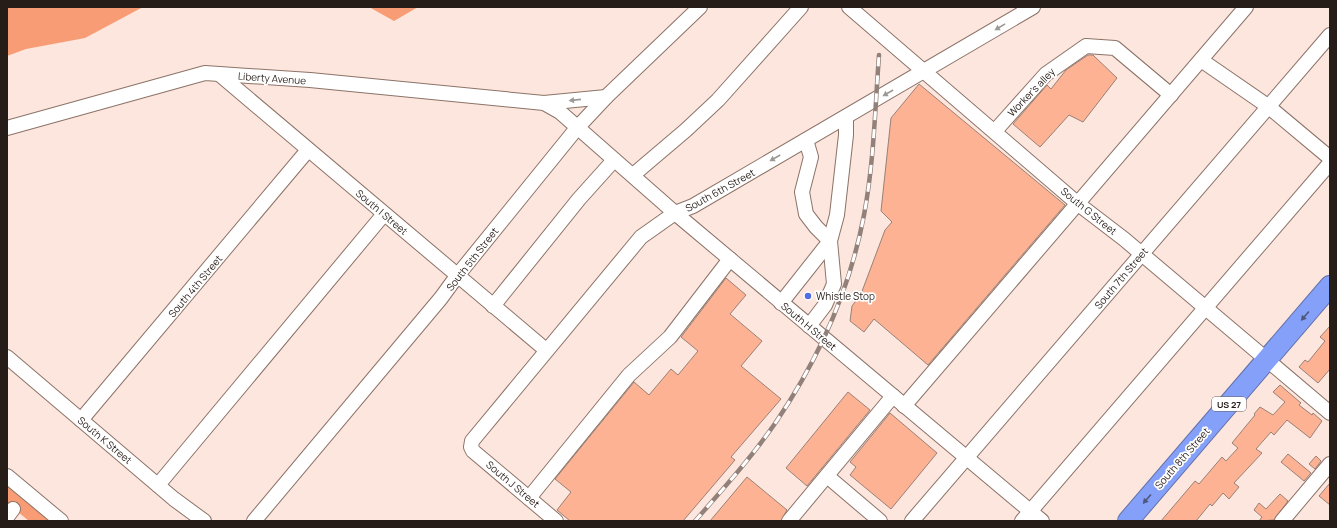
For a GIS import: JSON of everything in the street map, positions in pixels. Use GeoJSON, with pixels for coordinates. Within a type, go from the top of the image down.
{"type":"FeatureCollection","features":[{"type":"Feature","properties":{"kind":"highway","name":"South 8th Street"},"geometry":{"type":"LineString","coordinates":[[1128,521],[1330,286]]}},
{"type":"Feature","properties":{"kind":"street","name":"South 5th Street"},"geometry":{"type":"LineString","coordinates":[[254,521],[441,298],[457,276],[577,128],[606,97],[700,7]]}},
{"type":"Feature","properties":{"kind":"street"},"geometry":{"type":"LineString","coordinates":[[633,175],[686,130],[718,100],[801,7]]}},
{"type":"Feature","properties":{"kind":"street","name":"South G Street"},"geometry":{"type":"LineString","coordinates":[[849,7],[1077,203],[1268,359],[1330,413]]}},
{"type":"Feature","properties":{"kind":"street","name":"South 6th Street"},"geometry":{"type":"LineString","coordinates":[[471,447],[478,432],[641,237],[675,213],[693,206],[1033,7]]}},
{"type":"Feature","properties":{"kind":"street"},"geometry":{"type":"LineString","coordinates":[[904,406],[1246,7]]}},
{"type":"Feature","properties":{"kind":"street","name":"South 7th Street"},"geometry":{"type":"LineString","coordinates":[[912,521],[1330,35]]}},
{"type":"Feature","properties":{"kind":"street","name":"Worker's alley"},"geometry":{"type":"LineString","coordinates":[[995,131],[1046,74],[1086,46],[1115,48],[1170,95]]}},
{"type":"Feature","properties":{"kind":"street"},"geometry":{"type":"LineString","coordinates":[[1201,60],[1269,107],[1330,158]]}},
{"type":"Feature","properties":{"kind":"street","name":"Liberty Avenue"},"geometry":{"type":"LineString","coordinates":[[7,128],[205,73],[544,103],[606,97]]}},
{"type":"Feature","properties":{"kind":"street","name":"South I Street"},"geometry":{"type":"LineString","coordinates":[[219,74],[546,350]]}},
{"type":"Feature","properties":{"kind":"street","name":"Liberty Avenue"},"geometry":{"type":"LineString","coordinates":[[544,103],[560,112],[577,128]]}},
{"type":"Feature","properties":{"kind":"street"},"geometry":{"type":"LineString","coordinates":[[809,326],[825,305],[834,284],[830,241],[837,215],[846,135],[846,117]]}},
{"type":"Feature","properties":{"kind":"street","name":"South H Street"},"geometry":{"type":"LineString","coordinates":[[577,128],[781,303],[966,458],[1027,516],[1042,521]]}},
{"type":"Feature","properties":{"kind":"street"},"geometry":{"type":"LineString","coordinates":[[806,140],[811,157],[802,192],[806,214],[830,241]]}},
{"type":"Feature","properties":{"kind":"street","name":"South 4th Street"},"geometry":{"type":"LineString","coordinates":[[81,420],[308,150]]}},
{"type":"Feature","properties":{"kind":"street"},"geometry":{"type":"LineString","coordinates":[[493,306],[579,199],[614,160]]}},
{"type":"Feature","properties":{"kind":"street"},"geometry":{"type":"LineString","coordinates":[[1027,516],[1330,163]]}},
{"type":"Feature","properties":{"kind":"street"},"geometry":{"type":"LineString","coordinates":[[158,485],[384,214]]}},
{"type":"Feature","properties":{"kind":"street"},"geometry":{"type":"LineString","coordinates":[[781,303],[830,241]]}},
{"type":"Feature","properties":{"kind":"street"},"geometry":{"type":"LineString","coordinates":[[529,498],[629,375],[670,337],[730,259]]}},
{"type":"Feature","properties":{"kind":"street","name":"South K Street"},"geometry":{"type":"LineString","coordinates":[[7,357],[158,485],[204,521]]}},
{"type":"Feature","properties":{"kind":"street"},"geometry":{"type":"LineString","coordinates":[[790,521],[893,396]]}},
{"type":"Feature","properties":{"kind":"street","name":"South J Street"},"geometry":{"type":"LineString","coordinates":[[471,447],[556,521]]}},
{"type":"Feature","properties":{"kind":"street"},"geometry":{"type":"LineString","coordinates":[[1282,521],[1330,464]]}},
{"type":"Feature","properties":{"kind":"street"},"geometry":{"type":"LineString","coordinates":[[7,476],[60,521]]}},
{"type":"Feature","properties":{"kind":"street"},"geometry":{"type":"LineString","coordinates":[[827,476],[880,521]]}},
{"type":"Feature","properties":{"kind":"shaded area"},"geometry":{"type":"Polygon","coordinates":[[[7,7],[143,7],[85,38],[26,49],[7,56],[7,7]]]}},
{"type":"Feature","properties":{"kind":"shaded area"},"geometry":{"type":"Polygon","coordinates":[[[369,7],[418,7],[394,21],[369,7]]]}},
{"type":"Feature","properties":{"kind":"shaded area"},"geometry":{"type":"Polygon","coordinates":[[[7,483],[52,521],[29,521],[7,503],[7,483]]]}},
{"type":"Feature","properties":{"kind":"building"},"geometry":{"type":"Polygon","coordinates":[[[1088,55],[1093,55],[1117,78],[1083,122],[1069,115],[1040,147],[1013,124],[1047,85],[1051,89],[1066,70],[1088,55]]]}},
{"type":"Feature","properties":{"kind":"building"},"geometry":{"type":"Polygon","coordinates":[[[919,84],[1065,205],[928,365],[874,319],[864,332],[850,321],[852,306],[861,294],[885,230],[892,222],[881,211],[891,118],[919,84]]]}},
{"type":"Feature","properties":{"kind":"building"},"geometry":{"type":"Polygon","coordinates":[[[726,278],[746,295],[730,314],[762,341],[741,366],[781,399],[731,457],[735,460],[683,521],[570,521],[557,510],[571,492],[555,479],[634,382],[649,395],[671,369],[678,375],[698,351],[681,337],[726,278]]]}},
{"type":"Feature","properties":{"kind":"building"},"geometry":{"type":"Polygon","coordinates":[[[1330,326],[1330,369],[1318,383],[1299,367],[1305,360],[1308,362],[1325,341],[1320,337],[1330,326]]]}},
{"type":"Feature","properties":{"kind":"building"},"geometry":{"type":"Polygon","coordinates":[[[1280,385],[1301,403],[1299,405],[1312,415],[1313,413],[1322,421],[1310,438],[1287,420],[1274,435],[1271,432],[1256,449],[1262,453],[1234,483],[1239,487],[1229,499],[1223,493],[1212,506],[1210,504],[1196,521],[1161,521],[1195,481],[1199,484],[1222,457],[1226,461],[1238,448],[1232,443],[1260,407],[1273,415],[1285,402],[1273,392],[1280,385]]]}},
{"type":"Feature","properties":{"kind":"building"},"geometry":{"type":"Polygon","coordinates":[[[848,392],[870,410],[807,486],[786,468],[848,392]]]}},
{"type":"Feature","properties":{"kind":"building"},"geometry":{"type":"Polygon","coordinates":[[[890,413],[937,453],[891,509],[850,475],[856,467],[850,462],[890,413]]]}},
{"type":"Feature","properties":{"kind":"building"},"geometry":{"type":"Polygon","coordinates":[[[1288,454],[1311,473],[1304,481],[1281,462],[1288,454]]]}},
{"type":"Feature","properties":{"kind":"building"},"geometry":{"type":"Polygon","coordinates":[[[1316,456],[1321,461],[1315,469],[1309,464],[1316,456]]]}},
{"type":"Feature","properties":{"kind":"building"},"geometry":{"type":"Polygon","coordinates":[[[747,477],[787,510],[781,521],[710,521],[747,477]]]}},
{"type":"Feature","properties":{"kind":"building"},"geometry":{"type":"Polygon","coordinates":[[[1330,483],[1330,505],[1319,496],[1330,483]]]}},
{"type":"Feature","properties":{"kind":"building"},"geometry":{"type":"Polygon","coordinates":[[[1280,494],[1288,501],[1274,520],[1259,521],[1262,517],[1254,510],[1259,503],[1266,509],[1280,494]]]}},
{"type":"Feature","properties":{"kind":"railway"},"geometry":{"type":"LineString","coordinates":[[695,521],[727,485],[776,422],[806,374],[819,349],[841,297],[858,243],[864,215],[874,135],[879,55]]}},
{"type":"Feature","properties":{"kind":"place","name":"Whistle Stop"},"geometry":{"type":"Point","coordinates":[808,296]}}]}
